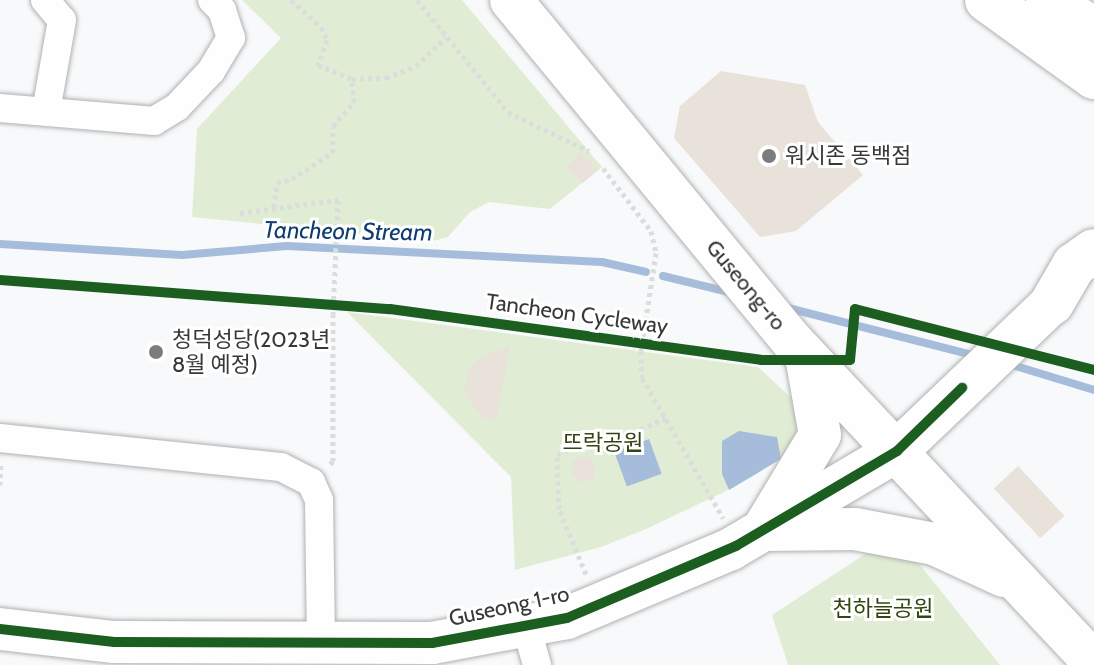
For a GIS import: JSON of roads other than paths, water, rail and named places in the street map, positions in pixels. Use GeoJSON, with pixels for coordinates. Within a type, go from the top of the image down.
{"type":"FeatureCollection","features":[{"type":"Feature","properties":{"kind":"highway"},"geometry":{"type":"LineString","coordinates":[[987,0],[1094,77]]}},
{"type":"Feature","properties":{"kind":"highway"},"geometry":{"type":"LineString","coordinates":[[1048,0],[1094,30]]}},
{"type":"Feature","properties":{"kind":"highway"},"geometry":{"type":"LineString","coordinates":[[1052,303],[1074,265],[1094,251]]}},
{"type":"Feature","properties":{"kind":"highway"},"geometry":{"type":"LineString","coordinates":[[1052,303],[1094,286]]}},
{"type":"Feature","properties":{"kind":"street"},"geometry":{"type":"LineString","coordinates":[[45,0],[62,20],[46,112]]}},
{"type":"Feature","properties":{"kind":"street"},"geometry":{"type":"LineString","coordinates":[[0,108],[154,121],[177,107],[211,71],[231,38],[222,10],[212,0]]}},
{"type":"Feature","properties":{"kind":"street","name":"Guseong-ro"},"geometry":{"type":"LineString","coordinates":[[511,0],[800,349],[1026,586],[1094,662]]}},
{"type":"Feature","properties":{"kind":"street","name":"Guseong 1-ro"},"geometry":{"type":"LineString","coordinates":[[0,629],[57,650],[114,642],[531,645],[567,618],[749,538],[897,451],[1052,303]]}},
{"type":"Feature","properties":{"kind":"street"},"geometry":{"type":"LineString","coordinates":[[749,538],[820,435],[800,349]]}},
{"type":"Feature","properties":{"kind":"street"},"geometry":{"type":"LineString","coordinates":[[0,438],[281,467],[311,482],[319,500],[321,643]]}},
{"type":"Feature","properties":{"kind":"street"},"geometry":{"type":"LineString","coordinates":[[749,538],[855,529],[934,544],[1026,586]]}},
{"type":"Feature","properties":{"kind":"water"},"geometry":{"type":"Polygon","coordinates":[[[739,431],[777,437],[781,459],[729,490],[722,474],[722,441],[739,431]]]}},
{"type":"Feature","properties":{"kind":"water"},"geometry":{"type":"Polygon","coordinates":[[[649,439],[662,474],[627,486],[614,452],[649,439]]]}},
{"type":"Feature","properties":{"kind":"waterway","name":"Tancheon Stream"},"geometry":{"type":"LineString","coordinates":[[0,244],[182,255],[287,246],[602,262],[646,272]]}},
{"type":"Feature","properties":{"kind":"waterway","name":"Tancheon Stream"},"geometry":{"type":"LineString","coordinates":[[663,276],[732,293]]}},
{"type":"Feature","properties":{"kind":"waterway","name":"Tancheon Stream"},"geometry":{"type":"LineString","coordinates":[[784,307],[976,356]]}},
{"type":"Feature","properties":{"kind":"waterway","name":"Tancheon Stream"},"geometry":{"type":"LineString","coordinates":[[1009,364],[1094,390]]}},
{"type":"Feature","properties":{"kind":"place","name":"워시존 동백점"},"geometry":{"type":"Point","coordinates":[769,156]}},
{"type":"Feature","properties":{"kind":"place","name":"청덕성당(2023년 8월 예정)"},"geometry":{"type":"Point","coordinates":[156,352]}},
{"type":"Feature","properties":{"kind":"park label","name":"뜨락공원"},"geometry":{"type":"Point","coordinates":[603,443]}},
{"type":"Feature","properties":{"kind":"park label","name":"천하늘공원"},"geometry":{"type":"Point","coordinates":[883,609]}}]}
